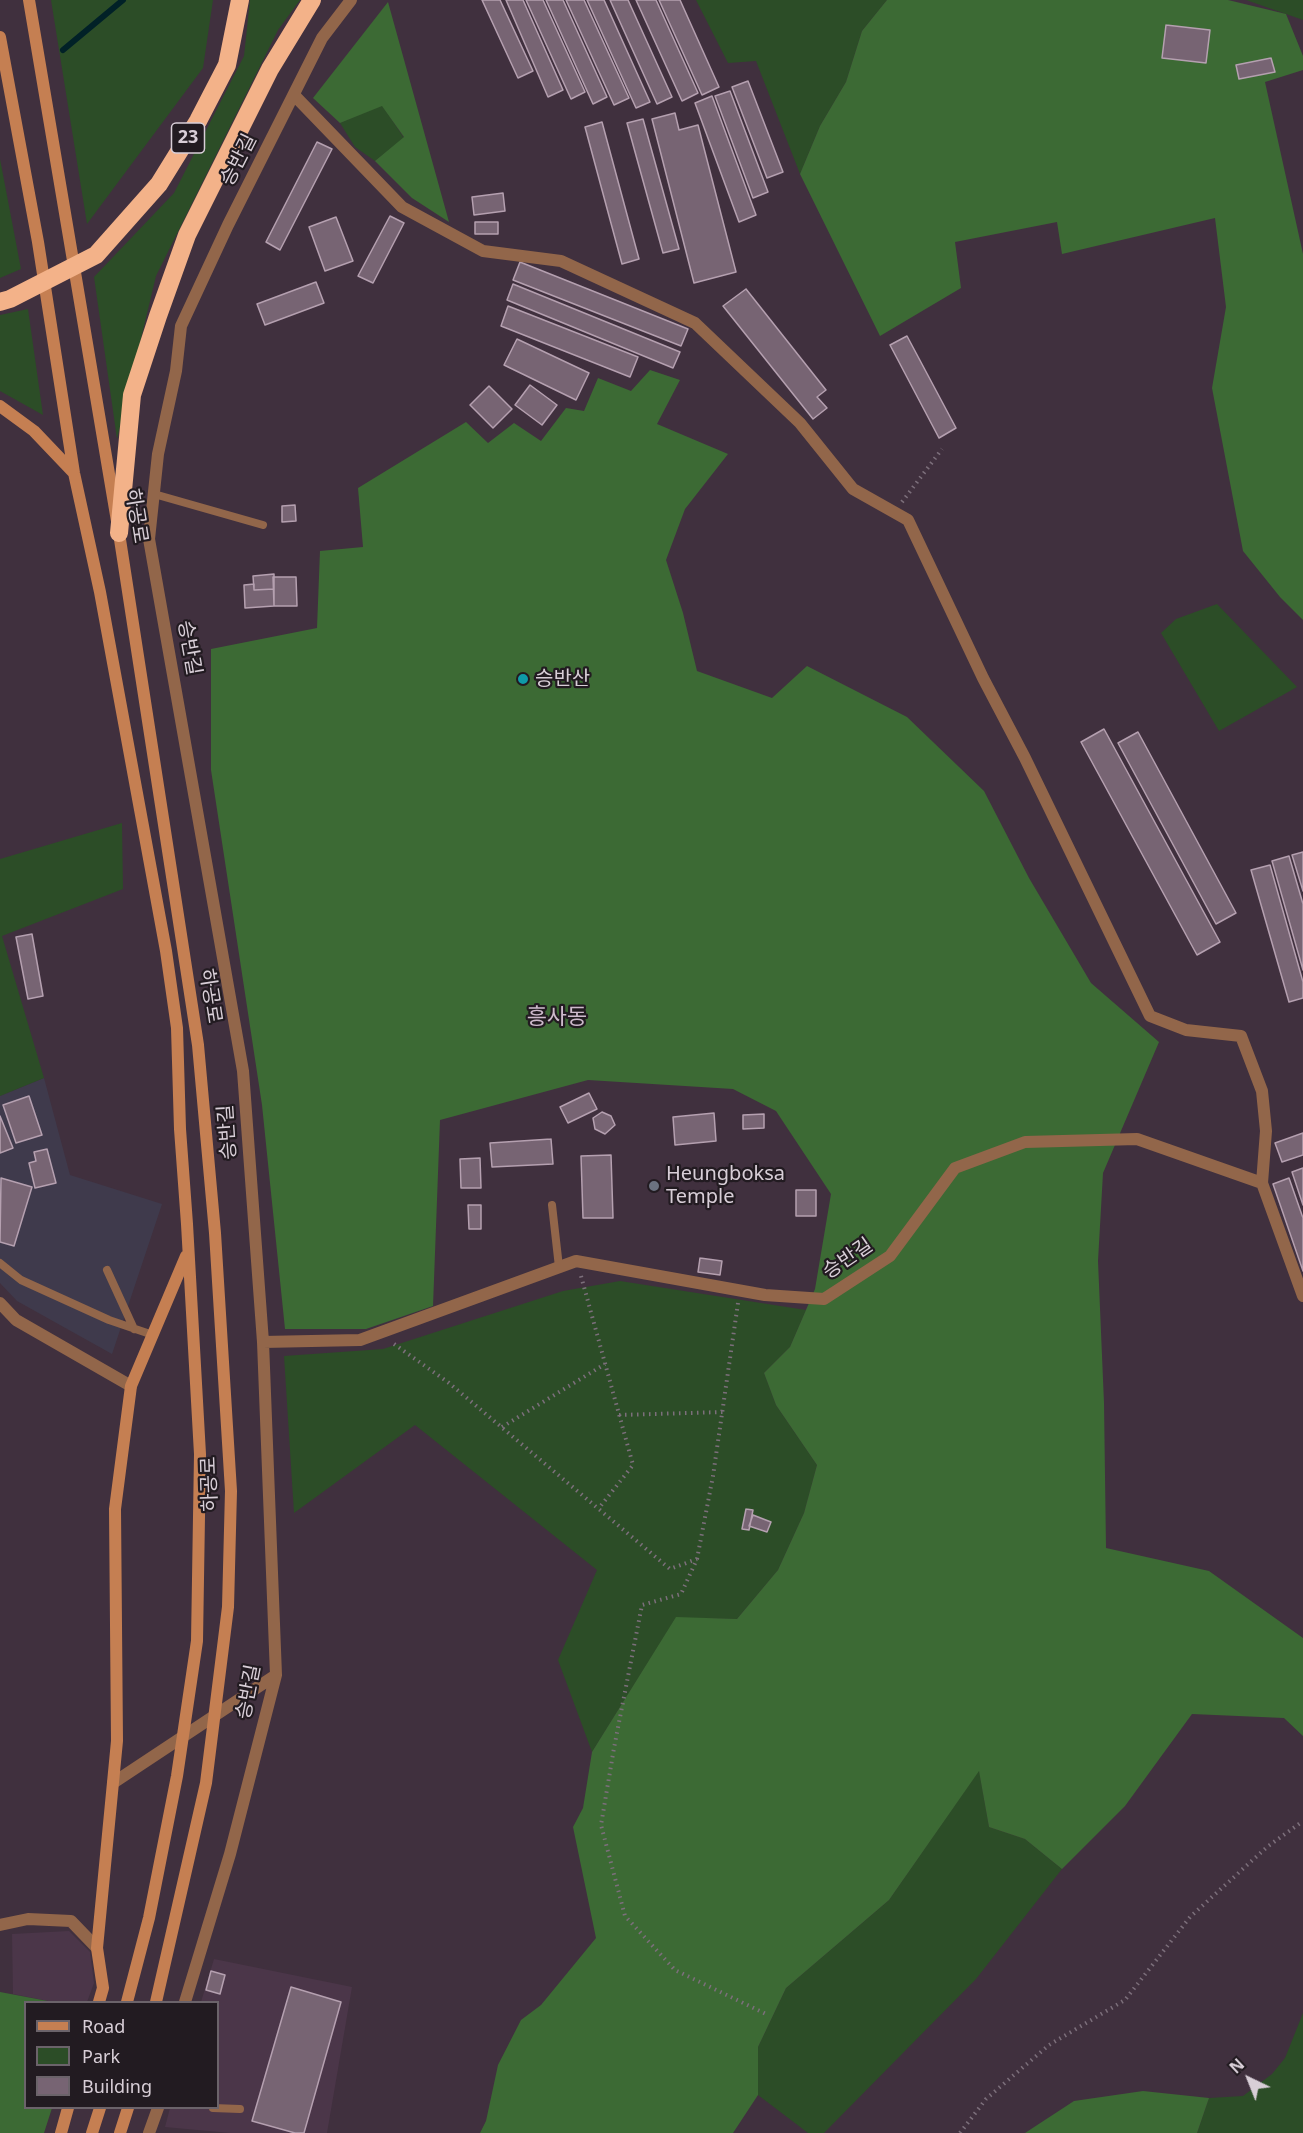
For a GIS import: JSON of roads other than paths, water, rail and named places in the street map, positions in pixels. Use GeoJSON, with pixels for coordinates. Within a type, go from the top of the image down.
{"type":"FeatureCollection","features":[{"type":"Feature","properties":{"kind":"highway","name":"23"},"geometry":{"type":"LineString","coordinates":[[0,302],[96,255],[159,184],[198,121],[227,65],[240,0]]}},
{"type":"Feature","properties":{"kind":"highway"},"geometry":{"type":"LineString","coordinates":[[119,533],[132,395],[165,296],[188,235],[270,69],[312,0]]}},
{"type":"Feature","properties":{"kind":"street","name":"하공로"},"geometry":{"type":"LineString","coordinates":[[30,0],[119,533],[198,1045],[215,1233],[231,1491],[228,1607],[206,1783],[156,2001]]}},
{"type":"Feature","properties":{"kind":"street","name":"승반길"},"geometry":{"type":"LineString","coordinates":[[185,2001],[230,1854],[276,1675],[263,1342],[243,1071],[149,539],[158,454],[176,371],[181,326],[228,225],[322,38],[351,0]]}},
{"type":"Feature","properties":{"kind":"street","name":"하공로"},"geometry":{"type":"LineString","coordinates":[[0,37],[38,242],[74,473],[100,592],[168,962],[177,1028],[180,1129],[200,1454],[197,1641],[177,1776],[149,1918],[127,2001]]}},
{"type":"Feature","properties":{"kind":"street"},"geometry":{"type":"LineString","coordinates":[[294,95],[402,207],[483,251],[561,261],[695,323],[800,423],[853,489],[908,520],[983,678],[1025,758],[1150,1016],[1186,1030],[1240,1036],[1262,1091],[1266,1131],[1262,1183],[1303,1296]]}},
{"type":"Feature","properties":{"kind":"street"},"geometry":{"type":"LineString","coordinates":[[0,406],[34,431],[74,473]]}},
{"type":"Feature","properties":{"kind":"street","name":"승반길"},"geometry":{"type":"LineString","coordinates":[[263,1342],[360,1340],[576,1261],[765,1295],[824,1299],[890,1256],[955,1168],[1025,1142],[1137,1139],[1262,1183]]}},
{"type":"Feature","properties":{"kind":"street"},"geometry":{"type":"LineString","coordinates":[[99,2001],[103,1988],[98,1948],[117,1741],[115,1509],[131,1386],[188,1252]]}},
{"type":"Feature","properties":{"kind":"street"},"geometry":{"type":"LineString","coordinates":[[0,1304],[16,1320],[131,1386]]}},
{"type":"Feature","properties":{"kind":"street"},"geometry":{"type":"LineString","coordinates":[[113,1783],[276,1675]]}},
{"type":"Feature","properties":{"kind":"street"},"geometry":{"type":"LineString","coordinates":[[0,1925],[28,1919],[71,1921],[98,1948]]}},
{"type":"Feature","properties":{"kind":"street"},"geometry":{"type":"LineString","coordinates":[[61,2133],[68,2109]]}},
{"type":"Feature","properties":{"kind":"street"},"geometry":{"type":"LineString","coordinates":[[92,2133],[100,2109]]}},
{"type":"Feature","properties":{"kind":"street"},"geometry":{"type":"LineString","coordinates":[[120,2133],[128,2109]]}},
{"type":"Feature","properties":{"kind":"street"},"geometry":{"type":"LineString","coordinates":[[149,2133],[158,2109]]}},
{"type":"Feature","properties":{"kind":"lane"},"geometry":{"type":"LineString","coordinates":[[154,494],[263,525]]}},
{"type":"Feature","properties":{"kind":"lane"},"geometry":{"type":"LineString","coordinates":[[552,1205],[559,1267]]}},
{"type":"Feature","properties":{"kind":"lane"},"geometry":{"type":"LineString","coordinates":[[0,1263],[21,1280],[109,1320],[153,1335]]}},
{"type":"Feature","properties":{"kind":"lane"},"geometry":{"type":"LineString","coordinates":[[107,1270],[134,1329]]}},
{"type":"Feature","properties":{"kind":"lane"},"geometry":{"type":"LineString","coordinates":[[219,2108],[240,2109]]}},
{"type":"Feature","properties":{"kind":"waterway"},"geometry":{"type":"LineString","coordinates":[[63,50],[123,0]]}},
{"type":"Feature","properties":{"kind":"place","name":"승반산"},"geometry":{"type":"Point","coordinates":[523,679]}},
{"type":"Feature","properties":{"kind":"place","name":"Heungboksa Temple"},"geometry":{"type":"Point","coordinates":[654,1186]}},
{"type":"Feature","properties":{"kind":"district","name":"흥사동"},"geometry":{"type":"Point","coordinates":[557,1018]}}]}
